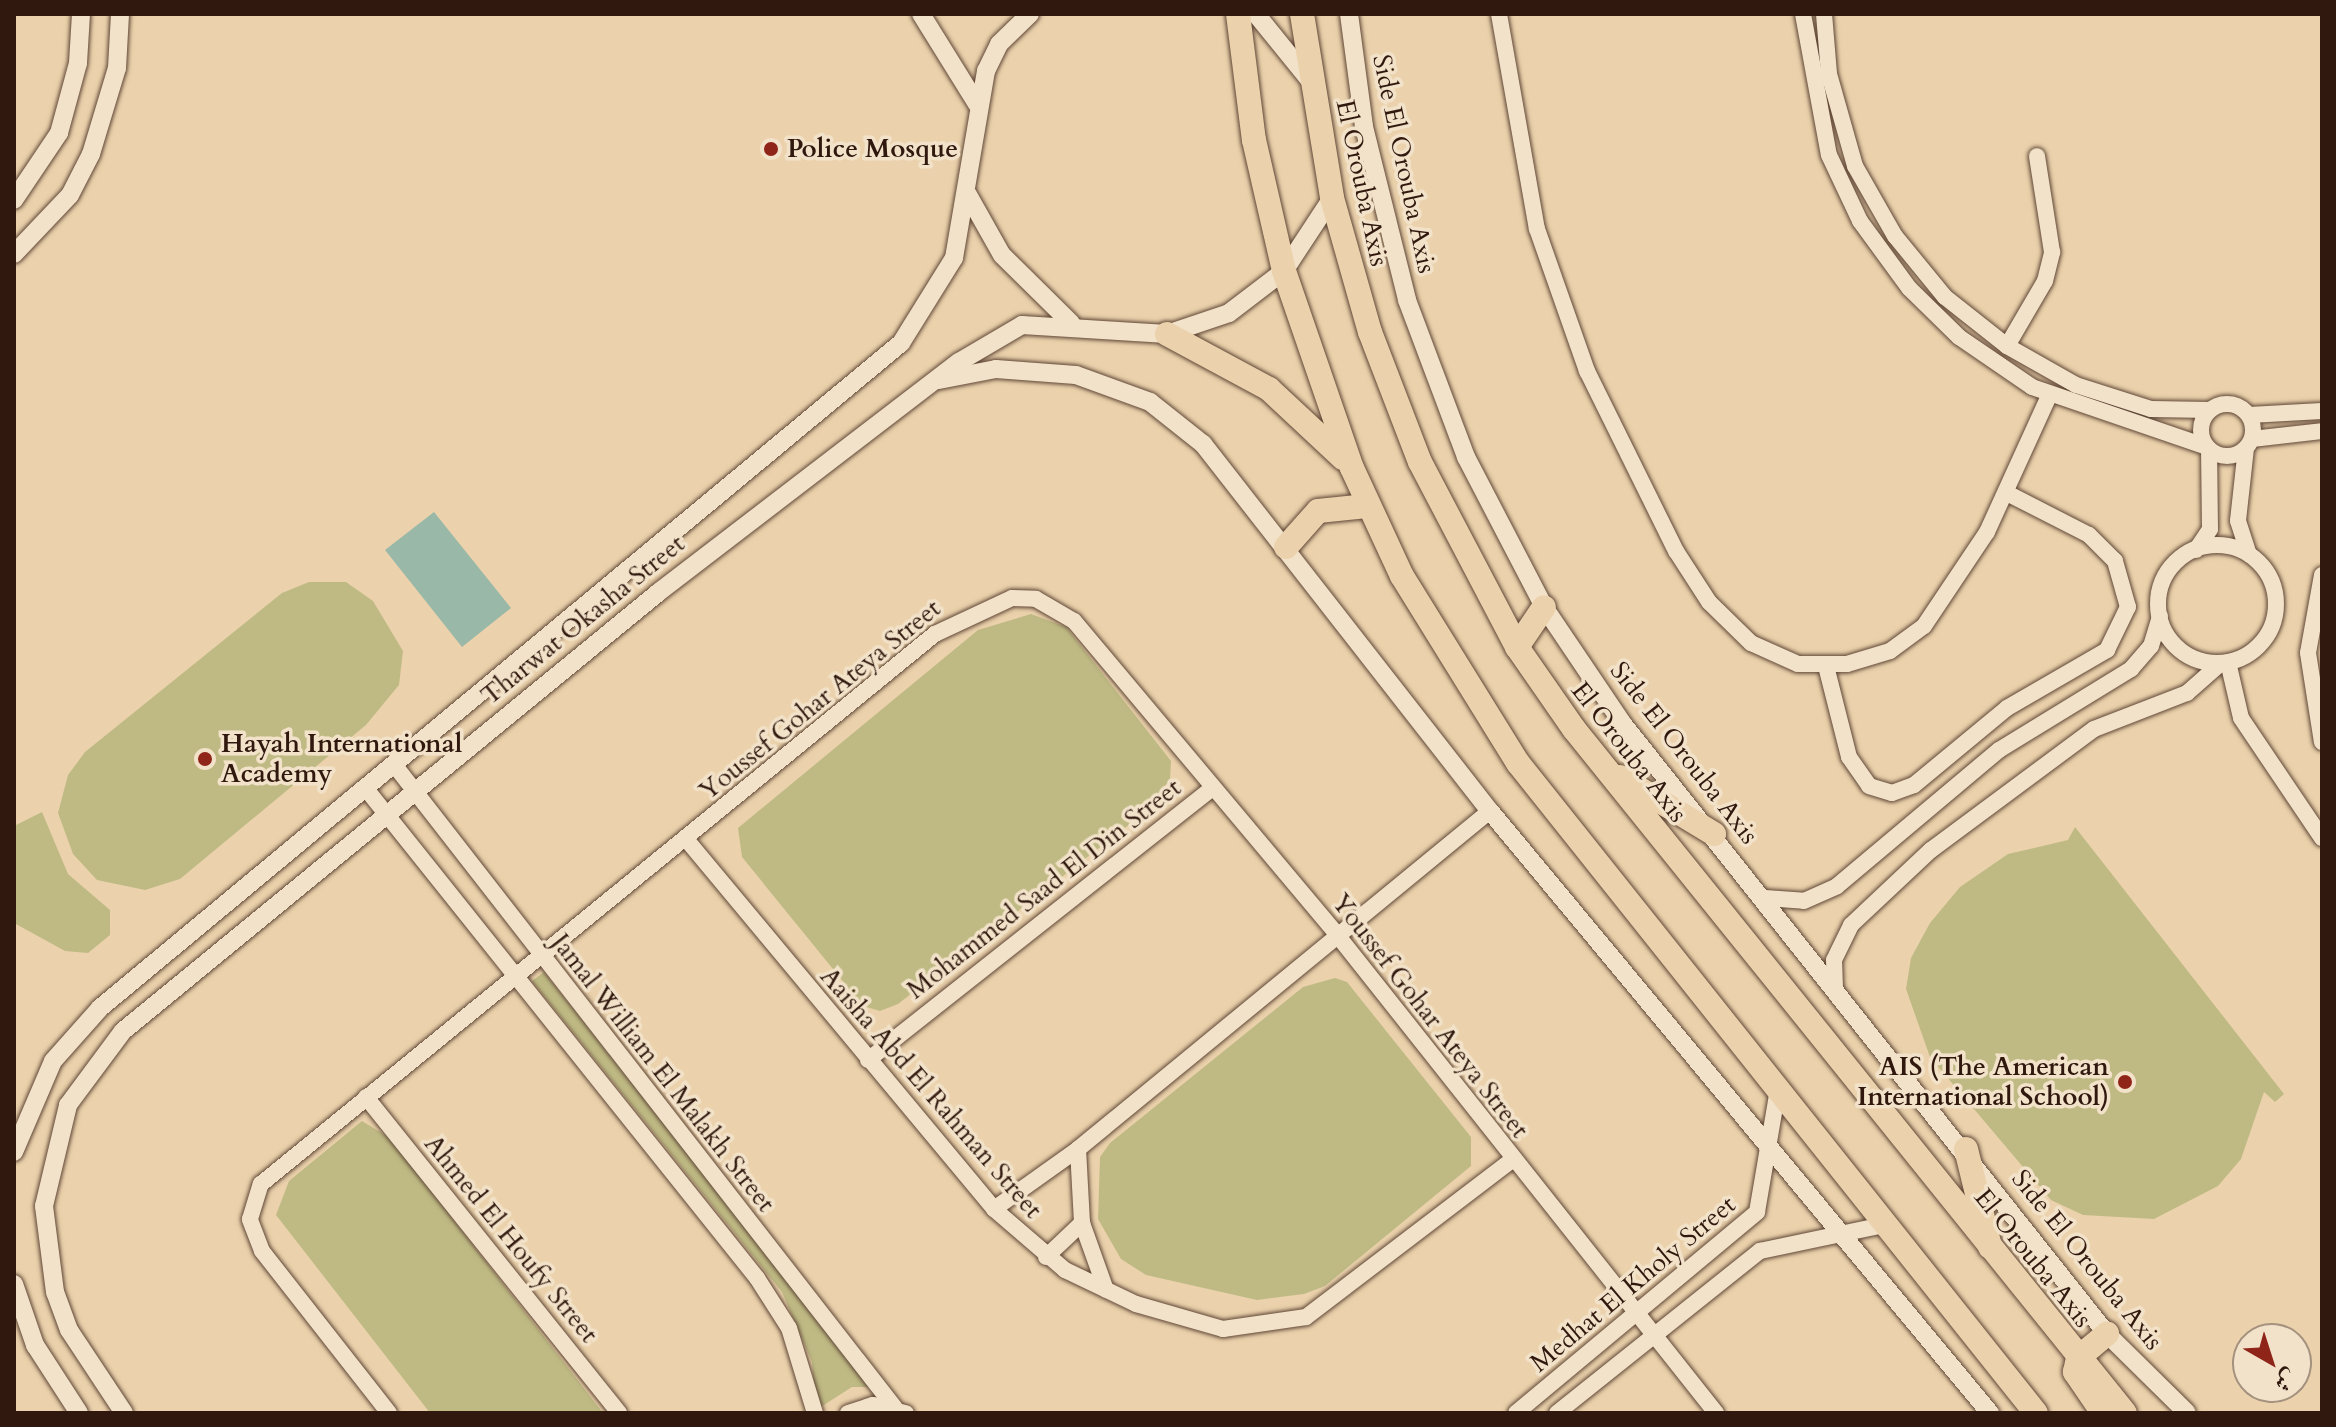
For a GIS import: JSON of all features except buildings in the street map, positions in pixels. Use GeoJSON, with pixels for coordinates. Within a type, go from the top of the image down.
{"type":"FeatureCollection","features":[{"type":"Feature","properties":{"kind":"main road"},"geometry":{"type":"LineString","coordinates":[[1238,14],[1254,140],[1284,271],[1367,506],[1437,636],[1518,763],[2036,1413]]}},
{"type":"Feature","properties":{"kind":"main road","name":"El Orouba Axis"},"geometry":{"type":"LineString","coordinates":[[1302,14],[1332,198],[1370,332],[1420,462],[1517,647],[1605,768],[1991,1253],[2125,1413]]}},
{"type":"Feature","properties":{"kind":"main road"},"geometry":{"type":"LineString","coordinates":[[1167,334],[1269,389],[1352,468]]}},
{"type":"Feature","properties":{"kind":"main road"},"geometry":{"type":"LineString","coordinates":[[1286,547],[1318,511],[1367,506]]}},
{"type":"Feature","properties":{"kind":"main road"},"geometry":{"type":"LineString","coordinates":[[1517,647],[1544,607]]}},
{"type":"Feature","properties":{"kind":"main road"},"geometry":{"type":"LineString","coordinates":[[1605,768],[1714,834]]}},
{"type":"Feature","properties":{"kind":"main road"},"geometry":{"type":"LineString","coordinates":[[1966,1149],[1991,1253]]}},
{"type":"Feature","properties":{"kind":"main road"},"geometry":{"type":"LineString","coordinates":[[2103,1413],[2078,1385],[2078,1358],[2107,1334]]}},
{"type":"Feature","properties":{"kind":"main road"},"geometry":{"type":"LineString","coordinates":[[2007,1373],[2055,1413]]}},
{"type":"Feature","properties":{"kind":"street"},"geometry":{"type":"LineString","coordinates":[[14,200],[59,133],[78,63],[81,14]]}},
{"type":"Feature","properties":{"kind":"street"},"geometry":{"type":"LineString","coordinates":[[14,254],[70,195],[88,162],[117,68],[120,14]]}},
{"type":"Feature","properties":{"kind":"street"},"geometry":{"type":"LineString","coordinates":[[921,14],[977,104]]}},
{"type":"Feature","properties":{"kind":"street","name":"Tharwat Okasha Street"},"geometry":{"type":"LineString","coordinates":[[14,1152],[34,1094],[77,1029],[892,352],[943,286],[967,193],[977,104],[999,44],[1030,14]]}},
{"type":"Feature","properties":{"kind":"street"},"geometry":{"type":"LineString","coordinates":[[1256,14],[1311,82]]}},
{"type":"Feature","properties":{"kind":"street","name":"Side El Orouba Axis"},"geometry":{"type":"LineString","coordinates":[[1349,14],[1364,127],[1407,300],[1466,457],[1544,607],[1623,724],[1966,1149],[2107,1334],[2187,1413]]}},
{"type":"Feature","properties":{"kind":"street"},"geometry":{"type":"LineString","coordinates":[[1499,14],[1537,229],[1581,357],[1638,483],[1731,626],[1773,656],[1826,666],[1871,660],[1924,626],[2007,493],[2049,396]]}},
{"type":"Feature","properties":{"kind":"street"},"geometry":{"type":"LineString","coordinates":[[1803,14],[1822,133],[1847,197],[1909,288],[1972,346],[2049,396],[2228,456],[2249,443],[2317,433]]}},
{"type":"Feature","properties":{"kind":"street"},"geometry":{"type":"LineString","coordinates":[[1824,14],[1832,85],[1861,178],[1910,257],[1984,330],[2007,346],[2126,403],[2177,414],[2230,404],[2249,415],[2322,411]]}},
{"type":"Feature","properties":{"kind":"street"},"geometry":{"type":"LineString","coordinates":[[2007,346],[2045,281],[2052,252],[2037,156]]}},
{"type":"Feature","properties":{"kind":"street"},"geometry":{"type":"LineString","coordinates":[[967,193],[1002,255],[1071,323]]}},
{"type":"Feature","properties":{"kind":"street","name":"Tharwat Okasha Street"},"geometry":{"type":"LineString","coordinates":[[124,1413],[82,1352],[55,1292],[44,1217],[56,1133],[86,1076],[123,1031],[385,813],[932,381],[1022,325],[1071,323],[1167,334],[1229,313],[1284,271],[1332,198]]}},
{"type":"Feature","properties":{"kind":"street"},"geometry":{"type":"LineString","coordinates":[[1972,346],[1984,330]]}},
{"type":"Feature","properties":{"kind":"street"},"geometry":{"type":"LineString","coordinates":[[932,381],[1031,368],[1108,384],[1150,402],[1203,444],[1490,811],[1768,1146],[1836,1234],[1990,1413]]}},
{"type":"Feature","properties":{"kind":"street"},"geometry":{"type":"LineString","coordinates":[[1765,898],[1804,901],[1837,886],[1999,750],[2131,669],[2151,646],[2169,571],[2196,550],[2210,529],[2208,448],[2201,428],[2210,410]]}},
{"type":"Feature","properties":{"kind":"street"},"geometry":{"type":"LineString","coordinates":[[1835,988],[1834,960],[1851,925],[1931,850],[2094,729],[2187,693],[2224,662],[2256,649],[2273,623],[2270,577],[2249,554],[2238,521],[2249,443],[2249,415]]}},
{"type":"Feature","properties":{"kind":"street"},"geometry":{"type":"LineString","coordinates":[[1826,666],[1835,722],[1853,765],[1869,786],[1892,793],[1914,785],[2007,708],[2107,650],[2128,607],[2115,561],[2089,535],[2007,493]]}},
{"type":"Feature","properties":{"kind":"street"},"geometry":{"type":"LineString","coordinates":[[2196,550],[2217,545],[2249,554]]}},
{"type":"Feature","properties":{"kind":"street"},"geometry":{"type":"LineString","coordinates":[[2322,575],[2308,653],[2322,742]]}},
{"type":"Feature","properties":{"kind":"street","name":"Youssef Gohar Ateya Street"},"geometry":{"type":"LineString","coordinates":[[389,1413],[270,1262],[250,1219],[261,1184],[278,1165],[366,1097],[515,972],[686,839],[935,634],[1012,598],[1036,599],[1074,621],[1338,936],[1512,1160],[1716,1413]]}},
{"type":"Feature","properties":{"kind":"street"},"geometry":{"type":"LineString","coordinates":[[2160,616],[2177,647],[2224,662]]}},
{"type":"Feature","properties":{"kind":"street"},"geometry":{"type":"LineString","coordinates":[[2224,662],[2241,718],[2322,838]]}},
{"type":"Feature","properties":{"kind":"street","name":"Jamal William El Malakh Street"},"geometry":{"type":"LineString","coordinates":[[396,767],[539,954],[900,1410]]}},
{"type":"Feature","properties":{"kind":"street","name":"Mohammed Saad El Din Street"},"geometry":{"type":"LineString","coordinates":[[868,1060],[1213,788]]}},
{"type":"Feature","properties":{"kind":"street","name":"Jamal William El Malakh Street"},"geometry":{"type":"LineString","coordinates":[[367,790],[774,1301],[803,1361],[815,1413]]}},
{"type":"Feature","properties":{"kind":"street"},"geometry":{"type":"LineString","coordinates":[[994,1209],[1078,1149],[1490,811]]}},
{"type":"Feature","properties":{"kind":"street","name":"Aaisha Abd El Rahman Street"},"geometry":{"type":"LineString","coordinates":[[686,839],[994,1209],[1046,1257],[1106,1290],[1223,1329],[1282,1326],[1338,1300],[1512,1160]]}},
{"type":"Feature","properties":{"kind":"street"},"geometry":{"type":"LineString","coordinates":[[196,928],[218,952]]}},
{"type":"Feature","properties":{"kind":"street"},"geometry":{"type":"LineString","coordinates":[[176,944],[197,969]]}},
{"type":"Feature","properties":{"kind":"street","name":"Medhat El Kholy Street"},"geometry":{"type":"LineString","coordinates":[[1516,1413],[1757,1212],[1767,1184],[1768,1146],[1778,1089]]}},
{"type":"Feature","properties":{"kind":"street","name":"Ahmed El Houfy Street"},"geometry":{"type":"LineString","coordinates":[[366,1097],[619,1413]]}},
{"type":"Feature","properties":{"kind":"street"},"geometry":{"type":"LineString","coordinates":[[1078,1149],[1082,1223],[1106,1290]]}},
{"type":"Feature","properties":{"kind":"street"},"geometry":{"type":"LineString","coordinates":[[1046,1257],[1082,1223]]}},
{"type":"Feature","properties":{"kind":"street","name":"Medhat El Kholy Street"},"geometry":{"type":"LineString","coordinates":[[1557,1413],[1774,1243],[1888,1224]]}},
{"type":"Feature","properties":{"kind":"street"},"geometry":{"type":"LineString","coordinates":[[14,1284],[35,1345],[79,1413]]}},
{"type":"Feature","properties":{"kind":"street"},"geometry":{"type":"LineString","coordinates":[[848,1413],[900,1410]]}},
{"type":"Feature","properties":{"kind":"shaded area"},"geometry":{"type":"Polygon","coordinates":[[[434,512],[511,608],[462,647],[385,550],[434,512]]]}},
{"type":"Feature","properties":{"kind":"shaded area"},"geometry":{"type":"Polygon","coordinates":[[[309,582],[346,582],[373,601],[403,651],[399,685],[366,725],[180,879],[145,890],[97,880],[73,854],[58,813],[68,775],[85,752],[282,593],[309,582]]]}},
{"type":"Feature","properties":{"kind":"shaded area"},"geometry":{"type":"Polygon","coordinates":[[[1031,614],[1066,627],[1171,761],[1170,780],[1135,820],[898,1004],[880,1011],[863,1006],[742,857],[738,828],[978,630],[1031,614]]]}},
{"type":"Feature","properties":{"kind":"shaded area"},"geometry":{"type":"Polygon","coordinates":[[[42,812],[68,874],[110,910],[110,935],[88,953],[65,951],[14,923],[14,826],[42,812]]]}},
{"type":"Feature","properties":{"kind":"shaded area"},"geometry":{"type":"Polygon","coordinates":[[[2075,827],[2284,1094],[2275,1102],[2264,1092],[2241,1159],[2218,1186],[2154,1219],[2083,1215],[2051,1200],[1930,1057],[1906,989],[1911,958],[1930,923],[1960,887],[2008,854],[2068,840],[2075,827]]]}},
{"type":"Feature","properties":{"kind":"shaded area"},"geometry":{"type":"Polygon","coordinates":[[[544,972],[822,1325],[877,1387],[852,1387],[816,1410],[812,1362],[782,1292],[532,981],[544,972]]]}},
{"type":"Feature","properties":{"kind":"shaded area"},"geometry":{"type":"Polygon","coordinates":[[[1335,978],[1347,982],[1471,1137],[1471,1166],[1325,1286],[1304,1294],[1257,1300],[1146,1275],[1121,1259],[1098,1219],[1100,1157],[1110,1143],[1303,987],[1335,978]]]}},
{"type":"Feature","properties":{"kind":"shaded area"},"geometry":{"type":"Polygon","coordinates":[[[362,1121],[390,1138],[603,1413],[430,1413],[276,1215],[289,1181],[362,1121]]]}},
{"type":"Feature","properties":{"kind":"place","name":"Police Mosque"},"geometry":{"type":"Point","coordinates":[771,149]}},
{"type":"Feature","properties":{"kind":"place","name":"Hayah International Academy"},"geometry":{"type":"Point","coordinates":[205,759]}},
{"type":"Feature","properties":{"kind":"place","name":"AIS (The American International School)"},"geometry":{"type":"Point","coordinates":[2125,1082]}}]}
